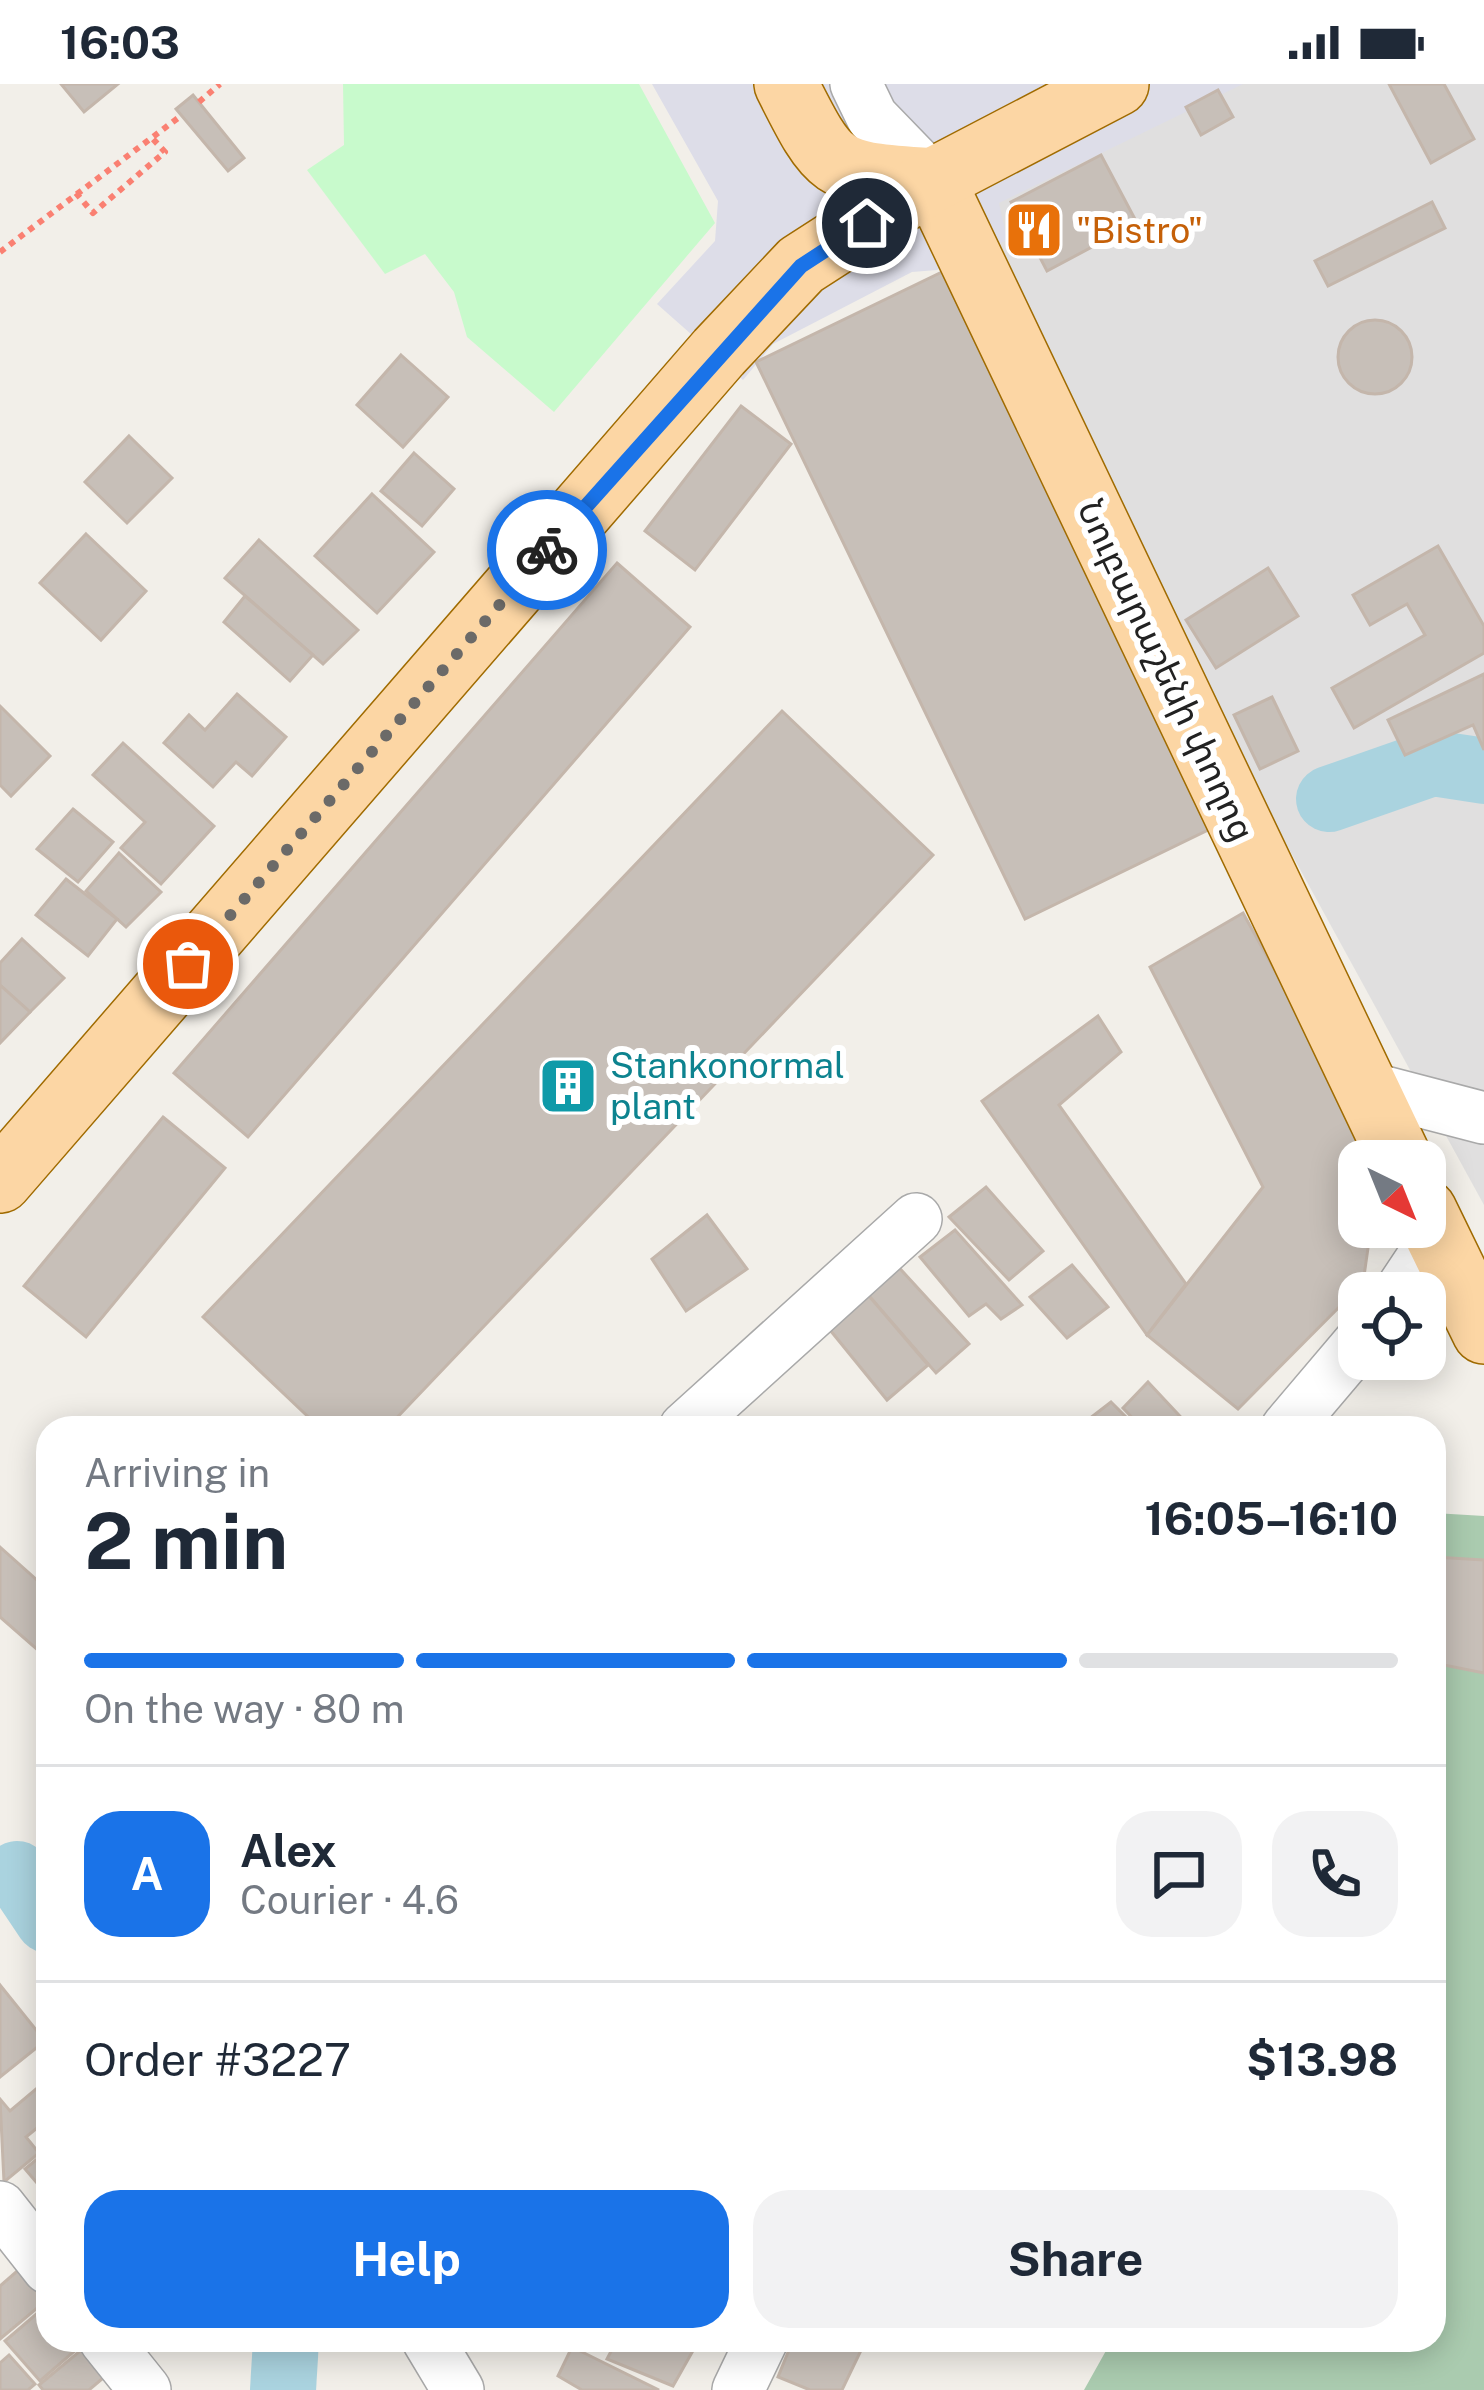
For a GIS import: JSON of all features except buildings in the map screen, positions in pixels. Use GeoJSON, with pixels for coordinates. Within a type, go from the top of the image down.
{"type":"FeatureCollection","features":[{"type":"Feature","properties":{"kind":"main road"},"geometry":{"type":"LineString","coordinates":[[786,84],[816,143],[832,163],[850,173],[933,180]]}},
{"type":"Feature","properties":{"kind":"main road"},"geometry":{"type":"LineString","coordinates":[[0,1181],[719,352],[801,266],[933,180],[1117,84]]}},
{"type":"Feature","properties":{"kind":"main road"},"geometry":{"type":"LineString","coordinates":[[801,266],[816,143]]}},
{"type":"Feature","properties":{"kind":"main road","name":"Նուբարաշենի փողոց"},"geometry":{"type":"LineString","coordinates":[[933,180],[1391,1140]]}},
{"type":"Feature","properties":{"kind":"main road"},"geometry":{"type":"LineString","coordinates":[[1443,1248],[1484,1332]]}},
{"type":"Feature","properties":{"kind":"street"},"geometry":{"type":"LineString","coordinates":[[856,84],[872,117],[933,180]]}},
{"type":"Feature","properties":{"kind":"street"},"geometry":{"type":"LineString","coordinates":[[1366,1087],[1484,1118]]}},
{"type":"Feature","properties":{"kind":"street"},"geometry":{"type":"LineString","coordinates":[[698,1416],[916,1219]]}},
{"type":"Feature","properties":{"kind":"street"},"geometry":{"type":"LineString","coordinates":[[1296,1416],[1338,1367]]}},
{"type":"Feature","properties":{"kind":"street"},"geometry":{"type":"LineString","coordinates":[[0,2207],[36,2252]]}},
{"type":"Feature","properties":{"kind":"street"},"geometry":{"type":"LineString","coordinates":[[115,2352],[145,2390]]}},
{"type":"Feature","properties":{"kind":"street"},"geometry":{"type":"LineString","coordinates":[[435,2352],[458,2390]]}},
{"type":"Feature","properties":{"kind":"street"},"geometry":{"type":"LineString","coordinates":[[738,2390],[756,2352]]}},
{"type":"Feature","properties":{"kind":"path"},"geometry":{"type":"LineString","coordinates":[[199,103],[220,84]]}},
{"type":"Feature","properties":{"kind":"path"},"geometry":{"type":"LineString","coordinates":[[0,252],[182,116]]}},
{"type":"Feature","properties":{"kind":"path"},"geometry":{"type":"LineString","coordinates":[[76,193],[93,213],[165,152],[152,138]]}},
{"type":"Feature","properties":{"kind":"shaded area"},"geometry":{"type":"Polygon","coordinates":[[[652,84],[1243,84],[999,203],[1007,240],[937,270],[912,272],[773,344],[743,380],[657,304],[715,241],[718,201],[652,84]]]}},
{"type":"Feature","properties":{"kind":"shaded area"},"geometry":{"type":"Polygon","coordinates":[[[902,84],[1484,84],[1484,1205],[1261,798],[902,84]]]}},
{"type":"Feature","properties":{"kind":"green space"},"geometry":{"type":"Polygon","coordinates":[[[343,84],[639,84],[715,223],[554,412],[467,337],[454,292],[425,254],[385,274],[307,170],[344,145],[343,84]]]}},
{"type":"Feature","properties":{"kind":"green space"},"geometry":{"type":"Polygon","coordinates":[[[1446,1514],[1484,1516],[1484,2390],[1084,2390],[1105,2352],[1446,2352],[1446,1514]]]}},
{"type":"Feature","properties":{"kind":"waterway"},"geometry":{"type":"LineString","coordinates":[[1329,799],[1432,763],[1484,771]]}},
{"type":"Feature","properties":{"kind":"waterway"},"geometry":{"type":"LineString","coordinates":[[17,1874],[36,1902]]}},
{"type":"Feature","properties":{"kind":"waterway"},"geometry":{"type":"LineString","coordinates":[[283,2390],[285,2352]]}},
{"type":"Feature","properties":{"kind":"way so far"},"geometry":{"type":"LineString","coordinates":[[188,964],[547,550]]}},
{"type":"Feature","properties":{"kind":"place","name":"\"Bistro\""},"geometry":{"type":"Point","coordinates":[1034,230]}},
{"type":"Feature","properties":{"kind":"place","name":"Stankonormal plant"},"geometry":{"type":"Point","coordinates":[568,1086]}},
{"type":"Feature","properties":{"kind":"route"},"geometry":{"type":"LineString","coordinates":[[547,550],[734,335],[801,266],[867,223]]}}]}
